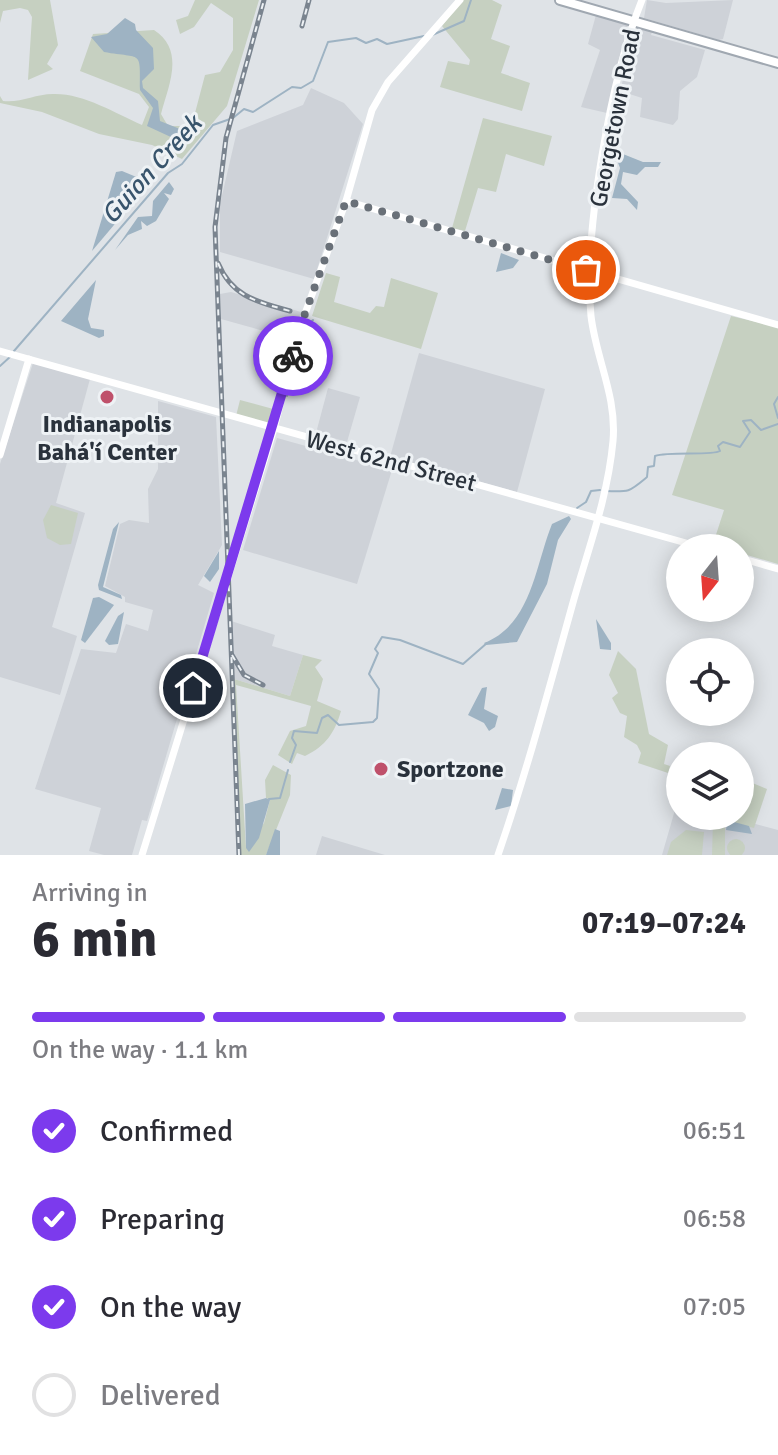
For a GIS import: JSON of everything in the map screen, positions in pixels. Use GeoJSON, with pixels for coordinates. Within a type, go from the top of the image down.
{"type":"FeatureCollection","features":[{"type":"Feature","properties":{"kind":"main road"},"geometry":{"type":"LineString","coordinates":[[560,0],[778,63]]}},
{"type":"Feature","properties":{"kind":"street"},"geometry":{"type":"LineString","coordinates":[[142,855],[274,429],[298,333],[346,201],[377,98],[460,0]]}},
{"type":"Feature","properties":{"kind":"street","name":"Georgetown Road"},"geometry":{"type":"LineString","coordinates":[[498,855],[584,566],[604,486],[609,414],[588,322],[589,271],[600,155],[632,21],[640,0]]}},
{"type":"Feature","properties":{"kind":"street"},"geometry":{"type":"LineString","coordinates":[[346,201],[778,325]]}},
{"type":"Feature","properties":{"kind":"street","name":"West 62nd Street"},"geometry":{"type":"LineString","coordinates":[[3,352],[666,537]]}},
{"type":"Feature","properties":{"kind":"street"},"geometry":{"type":"LineString","coordinates":[[0,455],[29,359]]}},
{"type":"Feature","properties":{"kind":"street"},"geometry":{"type":"LineString","coordinates":[[754,562],[778,569]]}},
{"type":"Feature","properties":{"kind":"shaded area"},"geometry":{"type":"Polygon","coordinates":[[[647,0],[666,3],[733,0],[723,39],[719,40],[644,18],[647,0]]]}},
{"type":"Feature","properties":{"kind":"shaded area"},"geometry":{"type":"Polygon","coordinates":[[[596,15],[628,24],[607,113],[581,107],[600,50],[588,44],[596,15]]]}},
{"type":"Feature","properties":{"kind":"shaded area"},"geometry":{"type":"Polygon","coordinates":[[[637,27],[652,32],[651,35],[705,50],[697,77],[680,91],[678,119],[673,125],[640,117],[642,98],[620,91],[627,64],[624,63],[637,27]]]}},
{"type":"Feature","properties":{"kind":"shaded area"},"geometry":{"type":"Polygon","coordinates":[[[311,88],[344,103],[363,124],[314,279],[220,252],[220,204],[237,131],[303,105],[311,88]]]}},
{"type":"Feature","properties":{"kind":"shaded area"},"geometry":{"type":"Polygon","coordinates":[[[231,292],[301,312],[292,339],[221,319],[220,294],[231,292]]]}},
{"type":"Feature","properties":{"kind":"shaded area"},"geometry":{"type":"Polygon","coordinates":[[[419,353],[545,389],[517,492],[390,457],[419,353]]]}},
{"type":"Feature","properties":{"kind":"shaded area"},"geometry":{"type":"Polygon","coordinates":[[[33,363],[90,379],[56,503],[85,513],[52,627],[77,636],[60,695],[0,677],[0,464],[33,363]]]}},
{"type":"Feature","properties":{"kind":"shaded area"},"geometry":{"type":"Polygon","coordinates":[[[328,388],[360,397],[347,442],[316,433],[328,388]]]}},
{"type":"Feature","properties":{"kind":"shaded area"},"geometry":{"type":"Polygon","coordinates":[[[158,401],[216,417],[222,545],[198,585],[214,593],[147,821],[142,820],[132,855],[104,855],[89,851],[101,808],[35,789],[81,649],[116,653],[126,624],[148,631],[153,610],[125,602],[125,597],[105,586],[120,524],[129,520],[149,523],[148,489],[158,469],[158,401]]]}},
{"type":"Feature","properties":{"kind":"shaded area"},"geometry":{"type":"Polygon","coordinates":[[[277,438],[392,470],[357,584],[243,550],[277,438]]]}},
{"type":"Feature","properties":{"kind":"shaded area"},"geometry":{"type":"Polygon","coordinates":[[[231,621],[275,635],[272,646],[303,655],[290,696],[234,679],[231,621]]]}},
{"type":"Feature","properties":{"kind":"shaded area"},"geometry":{"type":"Polygon","coordinates":[[[754,824],[778,830],[778,855],[662,855],[669,830],[754,830],[754,824]]]}},
{"type":"Feature","properties":{"kind":"shaded area"},"geometry":{"type":"Polygon","coordinates":[[[322,836],[385,855],[316,855],[322,836]]]}},
{"type":"Feature","properties":{"kind":"green space"},"geometry":{"type":"Polygon","coordinates":[[[0,0],[50,0],[58,45],[47,64],[53,69],[28,80],[32,17],[28,10],[20,8],[3,11],[0,23],[0,0]]]}},
{"type":"Feature","properties":{"kind":"green space"},"geometry":{"type":"Polygon","coordinates":[[[195,0],[259,0],[227,106],[182,159],[152,145],[99,134],[42,112],[0,103],[0,96],[3,101],[10,101],[46,94],[64,95],[99,105],[142,125],[149,107],[139,94],[80,71],[93,34],[154,30],[164,38],[172,58],[170,81],[161,114],[168,126],[186,126],[195,113],[205,75],[220,72],[233,50],[233,18],[211,3],[194,27],[180,34],[176,20],[188,16],[195,0]]]}},
{"type":"Feature","properties":{"kind":"green space"},"geometry":{"type":"Polygon","coordinates":[[[462,0],[492,0],[502,5],[491,39],[510,46],[501,73],[530,83],[522,111],[440,87],[448,61],[469,65],[470,60],[442,26],[462,0]]]}},
{"type":"Feature","properties":{"kind":"green space"},"geometry":{"type":"Polygon","coordinates":[[[483,118],[552,136],[544,166],[506,154],[496,192],[478,188],[465,231],[452,228],[483,118]]]}},
{"type":"Feature","properties":{"kind":"green space"},"geometry":{"type":"Polygon","coordinates":[[[326,273],[340,277],[334,302],[370,313],[376,306],[384,307],[391,278],[438,293],[421,349],[312,316],[326,273]]]}},
{"type":"Feature","properties":{"kind":"green space"},"geometry":{"type":"Polygon","coordinates":[[[731,316],[778,327],[778,564],[754,557],[754,534],[716,534],[724,510],[672,495],[731,316]]]}},
{"type":"Feature","properties":{"kind":"green space"},"geometry":{"type":"Polygon","coordinates":[[[240,400],[277,410],[274,420],[267,424],[236,416],[240,400]]]}},
{"type":"Feature","properties":{"kind":"green space"},"geometry":{"type":"Polygon","coordinates":[[[51,505],[78,513],[71,544],[60,545],[47,538],[43,520],[51,505]]]}},
{"type":"Feature","properties":{"kind":"green space"},"geometry":{"type":"Polygon","coordinates":[[[618,651],[636,669],[649,734],[666,744],[666,772],[638,763],[641,753],[637,745],[624,737],[627,716],[620,713],[612,698],[618,693],[609,675],[618,651]]]}},
{"type":"Feature","properties":{"kind":"green space"},"geometry":{"type":"Polygon","coordinates":[[[303,655],[322,660],[315,667],[323,679],[317,701],[341,711],[333,732],[324,743],[305,756],[297,753],[292,764],[278,755],[290,731],[306,726],[311,706],[236,685],[246,848],[264,823],[270,800],[266,798],[265,780],[273,765],[291,775],[290,795],[266,855],[241,855],[234,679],[290,696],[303,655]]]}},
{"type":"Feature","properties":{"kind":"green space"},"geometry":{"type":"Polygon","coordinates":[[[754,784],[767,789],[754,828],[754,784]]]}},
{"type":"Feature","properties":{"kind":"green space"},"geometry":{"type":"Polygon","coordinates":[[[686,830],[704,832],[702,855],[667,855],[671,842],[686,830]]]}},
{"type":"Feature","properties":{"kind":"green space"},"geometry":{"type":"Polygon","coordinates":[[[713,830],[725,830],[725,855],[712,855],[713,830]]]}},
{"type":"Feature","properties":{"kind":"green space"},"geometry":{"type":"Polygon","coordinates":[[[736,839],[744,845],[740,855],[732,855],[727,848],[736,839]]]}},
{"type":"Feature","properties":{"kind":"water"},"geometry":{"type":"Polygon","coordinates":[[[125,18],[135,24],[136,30],[153,48],[154,69],[142,81],[143,88],[158,101],[160,121],[185,131],[184,138],[173,138],[147,126],[153,108],[140,90],[137,58],[104,52],[91,37],[107,34],[125,18]]]}},
{"type":"Feature","properties":{"kind":"water"},"geometry":{"type":"Polygon","coordinates":[[[613,150],[643,162],[661,162],[658,167],[645,167],[637,175],[623,172],[621,184],[638,202],[637,210],[627,199],[612,198],[620,168],[617,160],[608,157],[613,150]]]}},
{"type":"Feature","properties":{"kind":"water"},"geometry":{"type":"Polygon","coordinates":[[[122,171],[146,181],[147,186],[92,251],[116,172],[122,171]]]}},
{"type":"Feature","properties":{"kind":"water"},"geometry":{"type":"Polygon","coordinates":[[[169,182],[174,189],[171,195],[164,193],[169,199],[156,221],[147,226],[141,221],[142,229],[128,235],[115,250],[138,217],[152,216],[153,201],[169,182]]]}},
{"type":"Feature","properties":{"kind":"water"},"geometry":{"type":"Polygon","coordinates":[[[501,253],[519,260],[513,268],[496,272],[501,253]]]}},
{"type":"Feature","properties":{"kind":"water"},"geometry":{"type":"Polygon","coordinates":[[[96,280],[88,319],[91,328],[104,330],[104,336],[99,338],[61,321],[96,280]]]}},
{"type":"Feature","properties":{"kind":"water"},"geometry":{"type":"Polygon","coordinates":[[[569,516],[571,519],[558,540],[547,584],[517,642],[486,645],[484,643],[500,634],[522,608],[552,524],[569,516]]]}},
{"type":"Feature","properties":{"kind":"water"},"geometry":{"type":"Polygon","coordinates":[[[119,522],[103,587],[121,595],[122,599],[99,590],[98,585],[113,529],[119,522]]]}},
{"type":"Feature","properties":{"kind":"water"},"geometry":{"type":"Polygon","coordinates":[[[219,551],[219,569],[210,582],[204,576],[219,551]]]}},
{"type":"Feature","properties":{"kind":"water"},"geometry":{"type":"Polygon","coordinates":[[[99,597],[114,605],[85,643],[81,640],[93,598],[99,597]]]}},
{"type":"Feature","properties":{"kind":"water"},"geometry":{"type":"Polygon","coordinates":[[[124,612],[118,644],[109,645],[105,641],[118,616],[124,612]]]}},
{"type":"Feature","properties":{"kind":"water"},"geometry":{"type":"Polygon","coordinates":[[[596,619],[611,643],[611,650],[600,649],[596,619]]]}},
{"type":"Feature","properties":{"kind":"water"},"geometry":{"type":"Polygon","coordinates":[[[487,687],[484,709],[498,716],[495,727],[489,731],[484,723],[468,715],[482,688],[487,687]]]}},
{"type":"Feature","properties":{"kind":"water"},"geometry":{"type":"Polygon","coordinates":[[[502,788],[513,790],[511,806],[495,810],[502,788]]]}},
{"type":"Feature","properties":{"kind":"water"},"geometry":{"type":"Polygon","coordinates":[[[266,798],[270,800],[259,838],[249,852],[246,848],[245,804],[266,798]]]}},
{"type":"Feature","properties":{"kind":"water"},"geometry":{"type":"Polygon","coordinates":[[[275,829],[280,831],[280,855],[266,855],[275,829]]]}},
{"type":"Feature","properties":{"kind":"water"},"geometry":{"type":"Polygon","coordinates":[[[726,830],[750,830],[752,834],[726,830]]]}},
{"type":"Feature","properties":{"kind":"waterway","name":"Guion Creek"},"geometry":{"type":"LineString","coordinates":[[430,36],[464,21],[471,0]]}},
{"type":"Feature","properties":{"kind":"waterway","name":"Guion Creek"},"geometry":{"type":"LineString","coordinates":[[14,351],[168,173],[182,164],[213,125],[233,118],[244,109],[253,112],[292,87],[301,88],[313,81],[328,42],[356,38],[366,43],[377,39],[387,44],[424,36]]}},
{"type":"Feature","properties":{"kind":"waterway"},"geometry":{"type":"LineString","coordinates":[[302,330],[313,320]]}},
{"type":"Feature","properties":{"kind":"waterway"},"geometry":{"type":"LineString","coordinates":[[287,396],[297,355]]}},
{"type":"Feature","properties":{"kind":"waterway","name":"Guion Creek"},"geometry":{"type":"LineString","coordinates":[[0,366],[11,356]]}},
{"type":"Feature","properties":{"kind":"waterway"},"geometry":{"type":"LineString","coordinates":[[778,397],[774,404],[778,418]]}},
{"type":"Feature","properties":{"kind":"waterway"},"geometry":{"type":"LineString","coordinates":[[606,491],[625,491],[636,486],[647,477],[648,467],[654,466],[655,456],[720,451],[718,446],[723,442],[740,447],[750,432],[743,421],[751,420],[761,430],[778,424]]}},
{"type":"Feature","properties":{"kind":"waterway"},"geometry":{"type":"LineString","coordinates":[[577,508],[586,502],[591,491],[600,490]]}},
{"type":"Feature","properties":{"kind":"waterway"},"geometry":{"type":"LineString","coordinates":[[290,762],[296,745],[292,738],[294,731],[317,733],[322,718],[328,715],[339,725],[373,722],[377,718],[379,689],[369,674],[378,653],[375,649],[382,637],[400,640],[463,664],[487,643]]}},
{"type":"Feature","properties":{"kind":"waterway"},"geometry":{"type":"LineString","coordinates":[[269,799],[280,798],[288,770]]}},
{"type":"Feature","properties":{"kind":"railway"},"geometry":{"type":"LineString","coordinates":[[239,855],[215,227],[226,138],[264,0]]}},
{"type":"Feature","properties":{"kind":"railway"},"geometry":{"type":"LineString","coordinates":[[302,26],[309,0]]}},
{"type":"Feature","properties":{"kind":"railway"},"geometry":{"type":"LineString","coordinates":[[218,263],[238,291],[257,301],[290,311]]}},
{"type":"Feature","properties":{"kind":"railway"},"geometry":{"type":"LineString","coordinates":[[232,655],[244,675],[263,685]]}},
{"type":"Feature","properties":{"kind":"way so far"},"geometry":{"type":"LineString","coordinates":[[293,356],[298,333],[346,201],[586,270]]}},
{"type":"Feature","properties":{"kind":"place","name":"Indianapolis Bahá'í Center"},"geometry":{"type":"Point","coordinates":[107,397]}},
{"type":"Feature","properties":{"kind":"place","name":"Sportzone"},"geometry":{"type":"Point","coordinates":[381,769]}},
{"type":"Feature","properties":{"kind":"route"},"geometry":{"type":"LineString","coordinates":[[193,688],[274,429],[293,356]]}}]}
